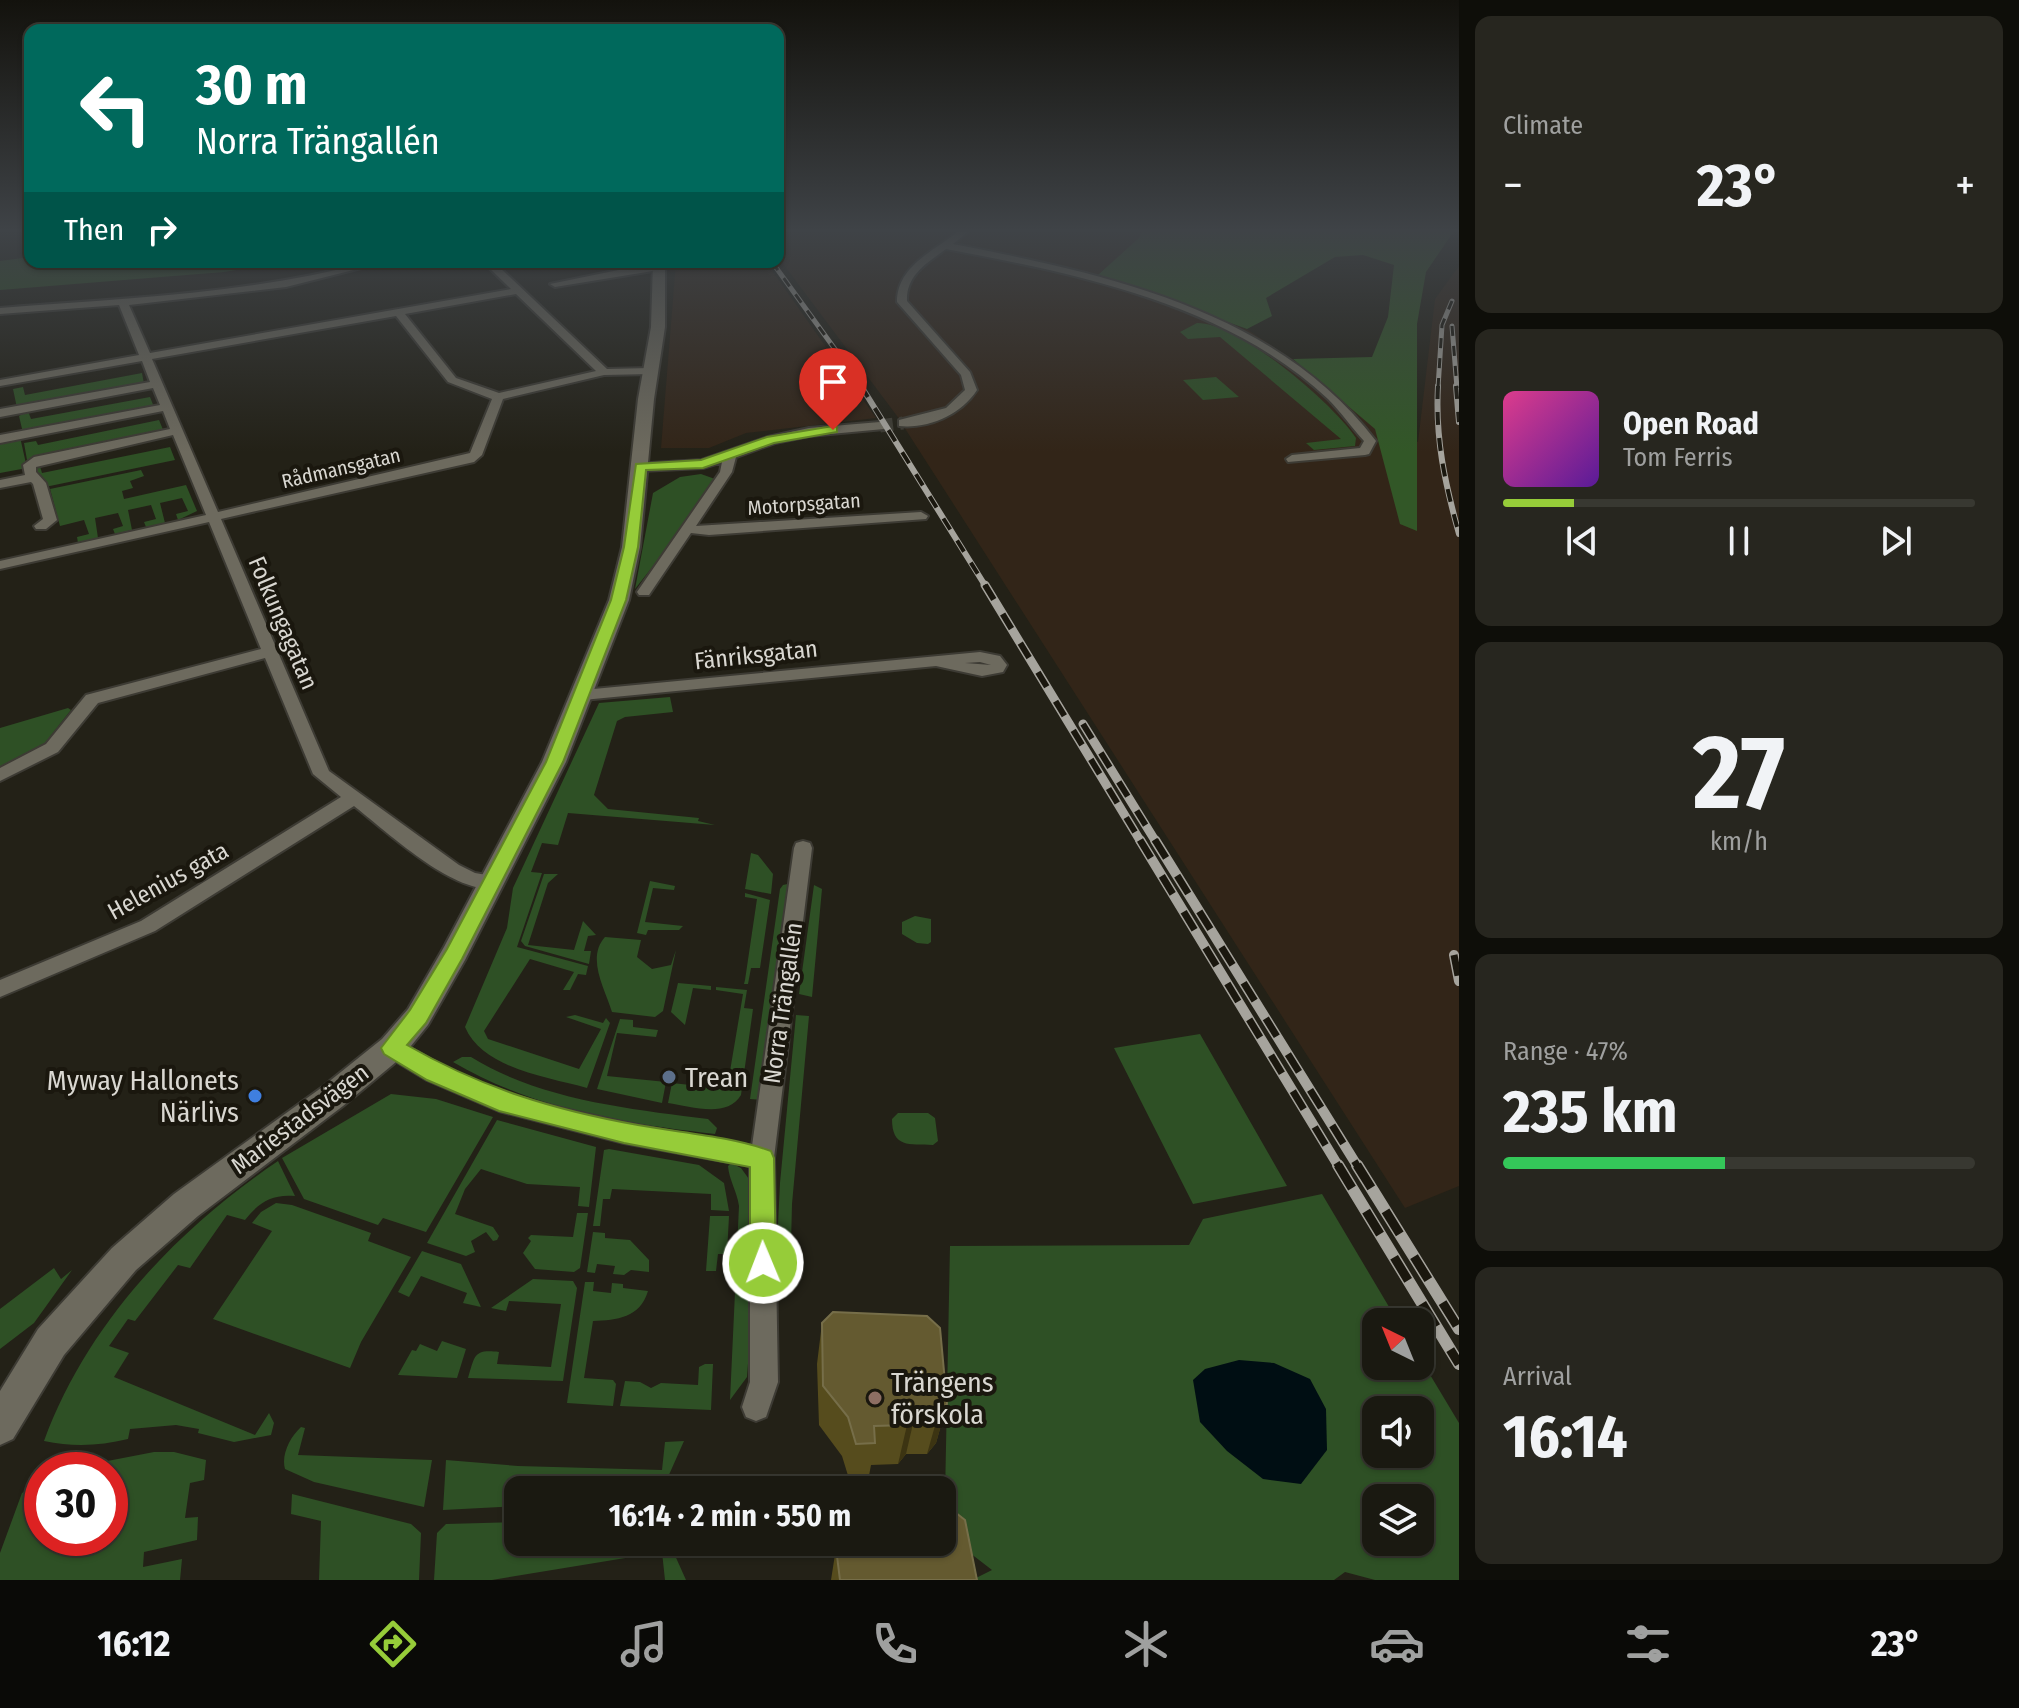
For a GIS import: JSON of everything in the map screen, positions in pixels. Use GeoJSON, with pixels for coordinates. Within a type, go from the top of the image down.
{"type":"FeatureCollection","features":[{"type":"Feature","properties":{"kind":"street"},"geometry":{"type":"LineString","coordinates":[[1,313],[102,305]]}},
{"type":"Feature","properties":{"kind":"street","name":"Folkungagatan"},"geometry":{"type":"LineString","coordinates":[[124,305],[322,774],[452,870],[471,879],[491,882]]}},
{"type":"Feature","properties":{"kind":"street"},"geometry":{"type":"LineString","coordinates":[[0,383],[444,305]]}},
{"type":"Feature","properties":{"kind":"street"},"geometry":{"type":"LineString","coordinates":[[533,305],[604,372]]}},
{"type":"Feature","properties":{"kind":"street","name":"Mariestadsvägen"},"geometry":{"type":"LineString","coordinates":[[4,1411],[51,1342],[124,1259],[186,1205],[332,1097],[392,1048],[418,1017],[526,822],[583,695],[622,585],[631,547],[658,305]]}},
{"type":"Feature","properties":{"kind":"street"},"geometry":{"type":"LineString","coordinates":[[903,423],[943,414],[961,404],[971,390],[966,374],[904,305]]}},
{"type":"Feature","properties":{"kind":"street"},"geometry":{"type":"LineString","coordinates":[[1174,305],[1255,342],[1291,365],[1331,397],[1370,441],[1365,451],[1292,459]]}},
{"type":"Feature","properties":{"kind":"street"},"geometry":{"type":"LineString","coordinates":[[399,313],[452,380],[498,397],[604,372],[651,371]]}},
{"type":"Feature","properties":{"kind":"street"},"geometry":{"type":"LineString","coordinates":[[17,430],[6,411],[156,384]]}},
{"type":"Feature","properties":{"kind":"street","name":"Rådmansgatan"},"geometry":{"type":"LineString","coordinates":[[0,565],[473,457],[498,397]]}},
{"type":"Feature","properties":{"kind":"street"},"geometry":{"type":"LineString","coordinates":[[0,428],[17,430],[166,407]]}},
{"type":"Feature","properties":{"kind":"street"},"geometry":{"type":"LineString","coordinates":[[640,467],[690,466],[730,456],[772,440],[809,432],[880,426]]}},
{"type":"Feature","properties":{"kind":"street"},"geometry":{"type":"LineString","coordinates":[[0,439],[17,430]]}},
{"type":"Feature","properties":{"kind":"street"},"geometry":{"type":"LineString","coordinates":[[41,526],[50,520],[39,483],[29,465],[38,460],[176,431]]}},
{"type":"Feature","properties":{"kind":"street"},"geometry":{"type":"LineString","coordinates":[[644,592],[690,529],[726,472],[730,456]]}},
{"type":"Feature","properties":{"kind":"street"},"geometry":{"type":"LineString","coordinates":[[0,484],[34,477]]}},
{"type":"Feature","properties":{"kind":"street","name":"Motorpsgatan"},"geometry":{"type":"LineString","coordinates":[[690,529],[709,531],[921,516]]}},
{"type":"Feature","properties":{"kind":"street"},"geometry":{"type":"LineString","coordinates":[[0,775],[52,748],[92,699],[269,652]]}},
{"type":"Feature","properties":{"kind":"street","name":"Fänriksgatan"},"geometry":{"type":"LineString","coordinates":[[583,695],[934,661]]}},
{"type":"Feature","properties":{"kind":"street","name":"Helenius gata"},"geometry":{"type":"LineString","coordinates":[[0,989],[148,926],[352,799]]}},
{"type":"Feature","properties":{"kind":"street","name":"Norra Trängallén"},"geometry":{"type":"LineString","coordinates":[[756,1407],[764,1382],[762,1158],[803,848]]}},
{"type":"Feature","properties":{"kind":"street"},"geometry":{"type":"LineString","coordinates":[[392,1048],[435,1073],[499,1101],[624,1133],[762,1158]]}},
{"type":"Feature","properties":{"kind":"shaded area"},"geometry":{"type":"Polygon","coordinates":[[[673,305],[796,305],[876,418],[746,433],[709,448],[661,448],[673,305]]]}},
{"type":"Feature","properties":{"kind":"shaded area"},"geometry":{"type":"Polygon","coordinates":[[[814,305],[1188,305],[1248,330],[1418,442],[1434,305],[1459,305],[1459,1186],[1405,1208],[897,416],[814,305]]]}},
{"type":"Feature","properties":{"kind":"shaded area"},"geometry":{"type":"Polygon","coordinates":[[[1239,1360],[1274,1363],[1310,1379],[1326,1409],[1327,1450],[1301,1484],[1263,1479],[1227,1451],[1200,1422],[1193,1380],[1205,1369],[1239,1360]]]}},
{"type":"Feature","properties":{"kind":"green space"},"geometry":{"type":"Polygon","coordinates":[[[1180,305],[1268,305],[1272,316],[1247,329],[1180,305]]]}},
{"type":"Feature","properties":{"kind":"green space"},"geometry":{"type":"Polygon","coordinates":[[[1389,305],[1420,305],[1417,324],[1417,531],[1400,524],[1375,429],[1293,359],[1372,357],[1388,317],[1389,305]]]}},
{"type":"Feature","properties":{"kind":"green space"},"geometry":{"type":"Polygon","coordinates":[[[1197,323],[1215,326],[1236,336],[1284,367],[1345,423],[1356,438],[1355,446],[1314,450],[1306,443],[1341,439],[1220,337],[1188,339],[1180,332],[1197,323]]]}},
{"type":"Feature","properties":{"kind":"green space"},"geometry":{"type":"Polygon","coordinates":[[[142,373],[144,384],[17,408],[13,389],[23,387],[25,395],[142,373]]]}},
{"type":"Feature","properties":{"kind":"green space"},"geometry":{"type":"Polygon","coordinates":[[[1216,377],[1239,397],[1203,400],[1183,380],[1216,377]]]}},
{"type":"Feature","properties":{"kind":"green space"},"geometry":{"type":"Polygon","coordinates":[[[150,397],[154,407],[23,433],[19,416],[28,411],[31,419],[150,397]]]}},
{"type":"Feature","properties":{"kind":"green space"},"geometry":{"type":"Polygon","coordinates":[[[159,420],[164,432],[27,460],[24,443],[36,441],[38,445],[159,420]]]}},
{"type":"Feature","properties":{"kind":"green space"},"geometry":{"type":"Polygon","coordinates":[[[20,437],[27,468],[0,473],[0,441],[20,437]]]}},
{"type":"Feature","properties":{"kind":"green space"},"geometry":{"type":"Polygon","coordinates":[[[170,447],[175,460],[45,487],[42,476],[33,473],[33,465],[39,463],[42,473],[170,447]]]}},
{"type":"Feature","properties":{"kind":"green space"},"geometry":{"type":"Polygon","coordinates":[[[141,470],[144,476],[130,481],[133,488],[122,491],[124,499],[186,485],[197,511],[178,520],[176,514],[188,511],[182,498],[160,503],[165,523],[146,527],[144,522],[156,519],[151,505],[128,510],[132,530],[115,534],[113,529],[123,526],[118,513],[95,518],[98,538],[78,543],[77,537],[89,534],[84,520],[60,526],[50,489],[141,470]]]}},
{"type":"Feature","properties":{"kind":"green space"},"geometry":{"type":"Polygon","coordinates":[[[701,474],[715,479],[684,527],[635,589],[653,493],[680,477],[701,474]]]}},
{"type":"Feature","properties":{"kind":"green space"},"geometry":{"type":"Polygon","coordinates":[[[670,697],[673,712],[625,717],[617,721],[594,795],[608,809],[699,818],[698,821],[715,825],[568,813],[558,845],[542,843],[531,872],[542,873],[517,947],[588,966],[586,975],[578,974],[570,990],[563,990],[574,972],[530,959],[484,1031],[488,1039],[579,1069],[601,1029],[566,1017],[575,1015],[603,1023],[606,1018],[610,1023],[587,1088],[501,1062],[486,1053],[465,1027],[507,928],[513,888],[599,703],[670,697]]]}},
{"type":"Feature","properties":{"kind":"green space"},"geometry":{"type":"Polygon","coordinates":[[[68,708],[71,710],[45,743],[0,767],[0,728],[68,708]]]}},
{"type":"Feature","properties":{"kind":"green space"},"geometry":{"type":"Polygon","coordinates":[[[751,853],[758,855],[773,874],[771,894],[745,889],[751,853]]]}},
{"type":"Feature","properties":{"kind":"green space"},"geometry":{"type":"Polygon","coordinates":[[[544,874],[558,874],[548,883],[528,945],[574,950],[583,921],[596,935],[588,936],[584,951],[591,951],[589,964],[525,946],[521,941],[544,874]]]}},
{"type":"Feature","properties":{"kind":"green space"},"geometry":{"type":"Polygon","coordinates":[[[650,881],[675,886],[674,890],[653,888],[645,922],[683,926],[679,930],[648,930],[646,935],[637,933],[650,881]]]}},
{"type":"Feature","properties":{"kind":"green space"},"geometry":{"type":"Polygon","coordinates":[[[792,883],[763,1100],[750,1099],[780,889],[792,883]]]}},
{"type":"Feature","properties":{"kind":"green space"},"geometry":{"type":"Polygon","coordinates":[[[814,885],[822,889],[812,997],[799,994],[814,885]]]}},
{"type":"Feature","properties":{"kind":"green space"},"geometry":{"type":"Polygon","coordinates":[[[745,893],[770,900],[760,968],[751,968],[748,984],[744,984],[757,899],[745,897],[745,893]]]}},
{"type":"Feature","properties":{"kind":"green space"},"geometry":{"type":"Polygon","coordinates":[[[915,916],[931,919],[931,942],[928,944],[917,943],[902,934],[902,922],[915,916]]]}},
{"type":"Feature","properties":{"kind":"green space"},"geometry":{"type":"Polygon","coordinates":[[[605,937],[641,940],[637,957],[652,969],[671,965],[676,950],[663,1011],[655,1017],[612,1012],[597,964],[597,954],[605,937]]]}},
{"type":"Feature","properties":{"kind":"green space"},"geometry":{"type":"Polygon","coordinates":[[[678,983],[711,986],[711,990],[693,988],[685,1025],[671,1012],[678,983]]]}},
{"type":"Feature","properties":{"kind":"green space"},"geometry":{"type":"Polygon","coordinates":[[[716,987],[747,990],[744,1008],[753,1009],[741,1095],[727,1107],[718,1109],[668,1103],[672,1083],[727,1089],[743,994],[716,990],[716,987]]]}},
{"type":"Feature","properties":{"kind":"green space"},"geometry":{"type":"Polygon","coordinates":[[[796,1015],[809,1016],[792,1204],[790,1286],[780,1278],[776,1266],[780,1183],[796,1015]]]}},
{"type":"Feature","properties":{"kind":"green space"},"geometry":{"type":"Polygon","coordinates":[[[620,1019],[633,1020],[633,1027],[658,1030],[656,1037],[617,1033],[607,1076],[666,1082],[662,1103],[597,1089],[620,1019]]]}},
{"type":"Feature","properties":{"kind":"green space"},"geometry":{"type":"Polygon","coordinates":[[[1200,1034],[1287,1186],[1193,1204],[1114,1048],[1200,1034]]]}},
{"type":"Feature","properties":{"kind":"green space"},"geometry":{"type":"Polygon","coordinates":[[[462,1057],[471,1057],[498,1072],[556,1093],[617,1106],[708,1119],[717,1128],[715,1134],[647,1125],[547,1103],[515,1092],[453,1062],[462,1057]]]}},
{"type":"Feature","properties":{"kind":"green space"},"geometry":{"type":"Polygon","coordinates":[[[391,1094],[436,1099],[493,1117],[426,1232],[383,1218],[378,1225],[304,1199],[282,1158],[391,1094]]]}},
{"type":"Feature","properties":{"kind":"green space"},"geometry":{"type":"Polygon","coordinates":[[[898,1113],[928,1113],[935,1118],[938,1141],[933,1145],[916,1145],[899,1140],[892,1119],[898,1113]]]}},
{"type":"Feature","properties":{"kind":"green space"},"geometry":{"type":"Polygon","coordinates":[[[497,1120],[596,1147],[589,1207],[578,1206],[580,1187],[527,1184],[481,1169],[465,1189],[455,1214],[493,1227],[499,1236],[497,1240],[493,1241],[486,1232],[471,1241],[475,1252],[466,1256],[427,1243],[497,1120]]]}},
{"type":"Feature","properties":{"kind":"green space"},"geometry":{"type":"Polygon","coordinates":[[[604,1150],[699,1165],[724,1183],[729,1211],[711,1210],[711,1194],[612,1189],[610,1199],[603,1199],[600,1226],[593,1226],[604,1150]]]}},
{"type":"Feature","properties":{"kind":"green space"},"geometry":{"type":"Polygon","coordinates":[[[278,1161],[295,1196],[267,1200],[245,1220],[227,1215],[190,1268],[178,1265],[135,1321],[128,1319],[109,1346],[129,1353],[114,1377],[255,1435],[269,1413],[274,1423],[271,1435],[234,1442],[198,1433],[199,1429],[176,1425],[130,1429],[128,1439],[107,1443],[76,1445],[44,1441],[62,1398],[84,1358],[139,1283],[204,1217],[278,1161]]]}},
{"type":"Feature","properties":{"kind":"green space"},"geometry":{"type":"Polygon","coordinates":[[[731,1163],[741,1168],[754,1186],[752,1310],[747,1377],[730,1400],[739,1206],[728,1166],[731,1163]]]}},
{"type":"Feature","properties":{"kind":"green space"},"geometry":{"type":"Polygon","coordinates":[[[1322,1194],[1390,1308],[1362,1308],[1362,1380],[1433,1380],[1459,1423],[1459,1580],[1375,1580],[1345,1572],[1334,1580],[972,1580],[992,1570],[970,1553],[956,1522],[956,1476],[945,1476],[950,1246],[1189,1245],[1203,1219],[1322,1194]]]}},
{"type":"Feature","properties":{"kind":"green space"},"geometry":{"type":"Polygon","coordinates":[[[276,1203],[292,1205],[371,1233],[368,1241],[411,1257],[361,1342],[350,1368],[213,1319],[272,1231],[252,1223],[261,1212],[276,1203]]]}},
{"type":"Feature","properties":{"kind":"green space"},"geometry":{"type":"Polygon","coordinates":[[[577,1213],[588,1213],[580,1268],[574,1272],[535,1269],[523,1253],[531,1241],[528,1238],[531,1235],[573,1237],[577,1213]]]}},
{"type":"Feature","properties":{"kind":"green space"},"geometry":{"type":"Polygon","coordinates":[[[710,1216],[729,1216],[727,1254],[718,1254],[716,1271],[706,1271],[710,1216]]]}},
{"type":"Feature","properties":{"kind":"green space"},"geometry":{"type":"Polygon","coordinates":[[[593,1232],[605,1233],[605,1238],[630,1240],[649,1260],[649,1272],[631,1270],[624,1275],[613,1274],[615,1266],[597,1264],[595,1273],[587,1272],[593,1232]]]}},
{"type":"Feature","properties":{"kind":"green space"},"geometry":{"type":"Polygon","coordinates":[[[422,1251],[461,1264],[481,1307],[463,1303],[467,1293],[421,1276],[409,1297],[398,1292],[422,1251]]]}},
{"type":"Feature","properties":{"kind":"green space"},"geometry":{"type":"Polygon","coordinates":[[[54,1268],[61,1279],[72,1270],[34,1323],[0,1349],[0,1309],[54,1268]]]}},
{"type":"Feature","properties":{"kind":"green space"},"geometry":{"type":"Polygon","coordinates":[[[533,1279],[573,1281],[577,1288],[563,1381],[468,1378],[474,1359],[484,1352],[499,1352],[497,1364],[551,1367],[561,1304],[509,1301],[506,1311],[491,1308],[533,1279]]]}},
{"type":"Feature","properties":{"kind":"green space"},"geometry":{"type":"Polygon","coordinates":[[[585,1282],[594,1282],[593,1291],[611,1293],[612,1283],[623,1284],[623,1288],[648,1291],[639,1307],[626,1316],[593,1321],[584,1378],[613,1380],[616,1384],[613,1406],[567,1403],[585,1282]]]}},
{"type":"Feature","properties":{"kind":"green space"},"geometry":{"type":"Polygon","coordinates":[[[442,1341],[466,1349],[457,1378],[398,1375],[412,1350],[416,1351],[420,1344],[437,1351],[442,1341]]]}},
{"type":"Feature","properties":{"kind":"green space"},"geometry":{"type":"Polygon","coordinates":[[[713,1364],[711,1410],[620,1406],[625,1381],[640,1382],[651,1388],[661,1383],[698,1385],[699,1367],[713,1364]]]}},
{"type":"Feature","properties":{"kind":"green space"},"geometry":{"type":"Polygon","coordinates":[[[301,1427],[305,1428],[298,1455],[432,1460],[424,1507],[314,1482],[285,1469],[287,1446],[301,1427]]]}},
{"type":"Feature","properties":{"kind":"green space"},"geometry":{"type":"Polygon","coordinates":[[[684,1441],[668,1476],[504,1476],[504,1507],[443,1510],[446,1460],[518,1466],[662,1470],[665,1442],[684,1441]]]}},
{"type":"Feature","properties":{"kind":"green space"},"geometry":{"type":"Polygon","coordinates":[[[174,1452],[206,1460],[204,1480],[190,1483],[185,1518],[198,1517],[197,1540],[144,1552],[143,1567],[182,1559],[180,1580],[0,1580],[0,1553],[24,1492],[24,1556],[128,1556],[128,1457],[174,1452]]]}},
{"type":"Feature","properties":{"kind":"green space"},"geometry":{"type":"Polygon","coordinates":[[[292,1494],[411,1524],[421,1533],[419,1580],[319,1580],[321,1521],[291,1514],[292,1494]]]}},
{"type":"Feature","properties":{"kind":"green space"},"geometry":{"type":"Polygon","coordinates":[[[504,1522],[504,1556],[638,1556],[492,1580],[434,1580],[437,1533],[446,1524],[504,1522]]]}},
{"type":"Feature","properties":{"kind":"green space"},"geometry":{"type":"Polygon","coordinates":[[[662,1556],[675,1556],[686,1580],[665,1580],[662,1556]]]}},
{"type":"Feature","properties":{"kind":"building"},"geometry":{"type":"Polygon","coordinates":[[[833,1312],[927,1316],[940,1328],[947,1404],[938,1415],[915,1415],[907,1425],[874,1426],[875,1443],[856,1444],[848,1417],[823,1386],[822,1323],[833,1312]]]}},
{"type":"Feature","properties":{"kind":"building"},"geometry":{"type":"Polygon","coordinates":[[[956,1513],[965,1520],[977,1580],[840,1580],[837,1556],[956,1556],[956,1513]]]}},
{"type":"Feature","properties":{"kind":"tunnel"},"geometry":{"type":"LineString","coordinates":[[880,426],[903,423]]}},
{"type":"Feature","properties":{"kind":"railway"},"geometry":{"type":"LineString","coordinates":[[803,305],[863,388]]}},
{"type":"Feature","properties":{"kind":"railway"},"geometry":{"type":"LineString","coordinates":[[1438,388],[1442,325],[1450,305]]}},
{"type":"Feature","properties":{"kind":"railway"},"geometry":{"type":"LineString","coordinates":[[1452,326],[1457,388]]}},
{"type":"Feature","properties":{"kind":"railway"},"geometry":{"type":"LineString","coordinates":[[861,386],[986,587]]}},
{"type":"Feature","properties":{"kind":"railway"},"geometry":{"type":"LineString","coordinates":[[1456,386],[1459,422]]}},
{"type":"Feature","properties":{"kind":"railway"},"geometry":{"type":"LineString","coordinates":[[1438,388],[1442,461],[1459,534]]}},
{"type":"Feature","properties":{"kind":"railway"},"geometry":{"type":"LineString","coordinates":[[985,585],[1141,842]]}},
{"type":"Feature","properties":{"kind":"railway"},"geometry":{"type":"LineString","coordinates":[[1083,724],[1156,842]]}},
{"type":"Feature","properties":{"kind":"railway"},"geometry":{"type":"LineString","coordinates":[[1140,840],[1339,1167]]}},
{"type":"Feature","properties":{"kind":"railway"},"geometry":{"type":"LineString","coordinates":[[1155,840],[1358,1167]]}},
{"type":"Feature","properties":{"kind":"railway"},"geometry":{"type":"LineString","coordinates":[[1454,955],[1459,981]]}},
{"type":"Feature","properties":{"kind":"railway"},"geometry":{"type":"LineString","coordinates":[[1338,1165],[1459,1364]]}},
{"type":"Feature","properties":{"kind":"railway"},"geometry":{"type":"LineString","coordinates":[[1357,1165],[1459,1329]]}},
{"type":"Feature","properties":{"kind":"place","name":"Trean"},"geometry":{"type":"Point","coordinates":[669,1077]}},
{"type":"Feature","properties":{"kind":"place","name":"Myway Hallonets Närlivs"},"geometry":{"type":"Point","coordinates":[255,1096]}},
{"type":"Feature","properties":{"kind":"place","name":"Trängens förskola"},"geometry":{"type":"Point","coordinates":[875,1398]}},
{"type":"Feature","properties":{"kind":"route"},"geometry":{"type":"LineString","coordinates":[[763,1263],[762,1158],[624,1133],[499,1101],[435,1073],[392,1048],[418,1017],[526,822],[583,695],[619,600],[631,547],[640,467],[703,464],[772,440],[833,430]]}}]}
